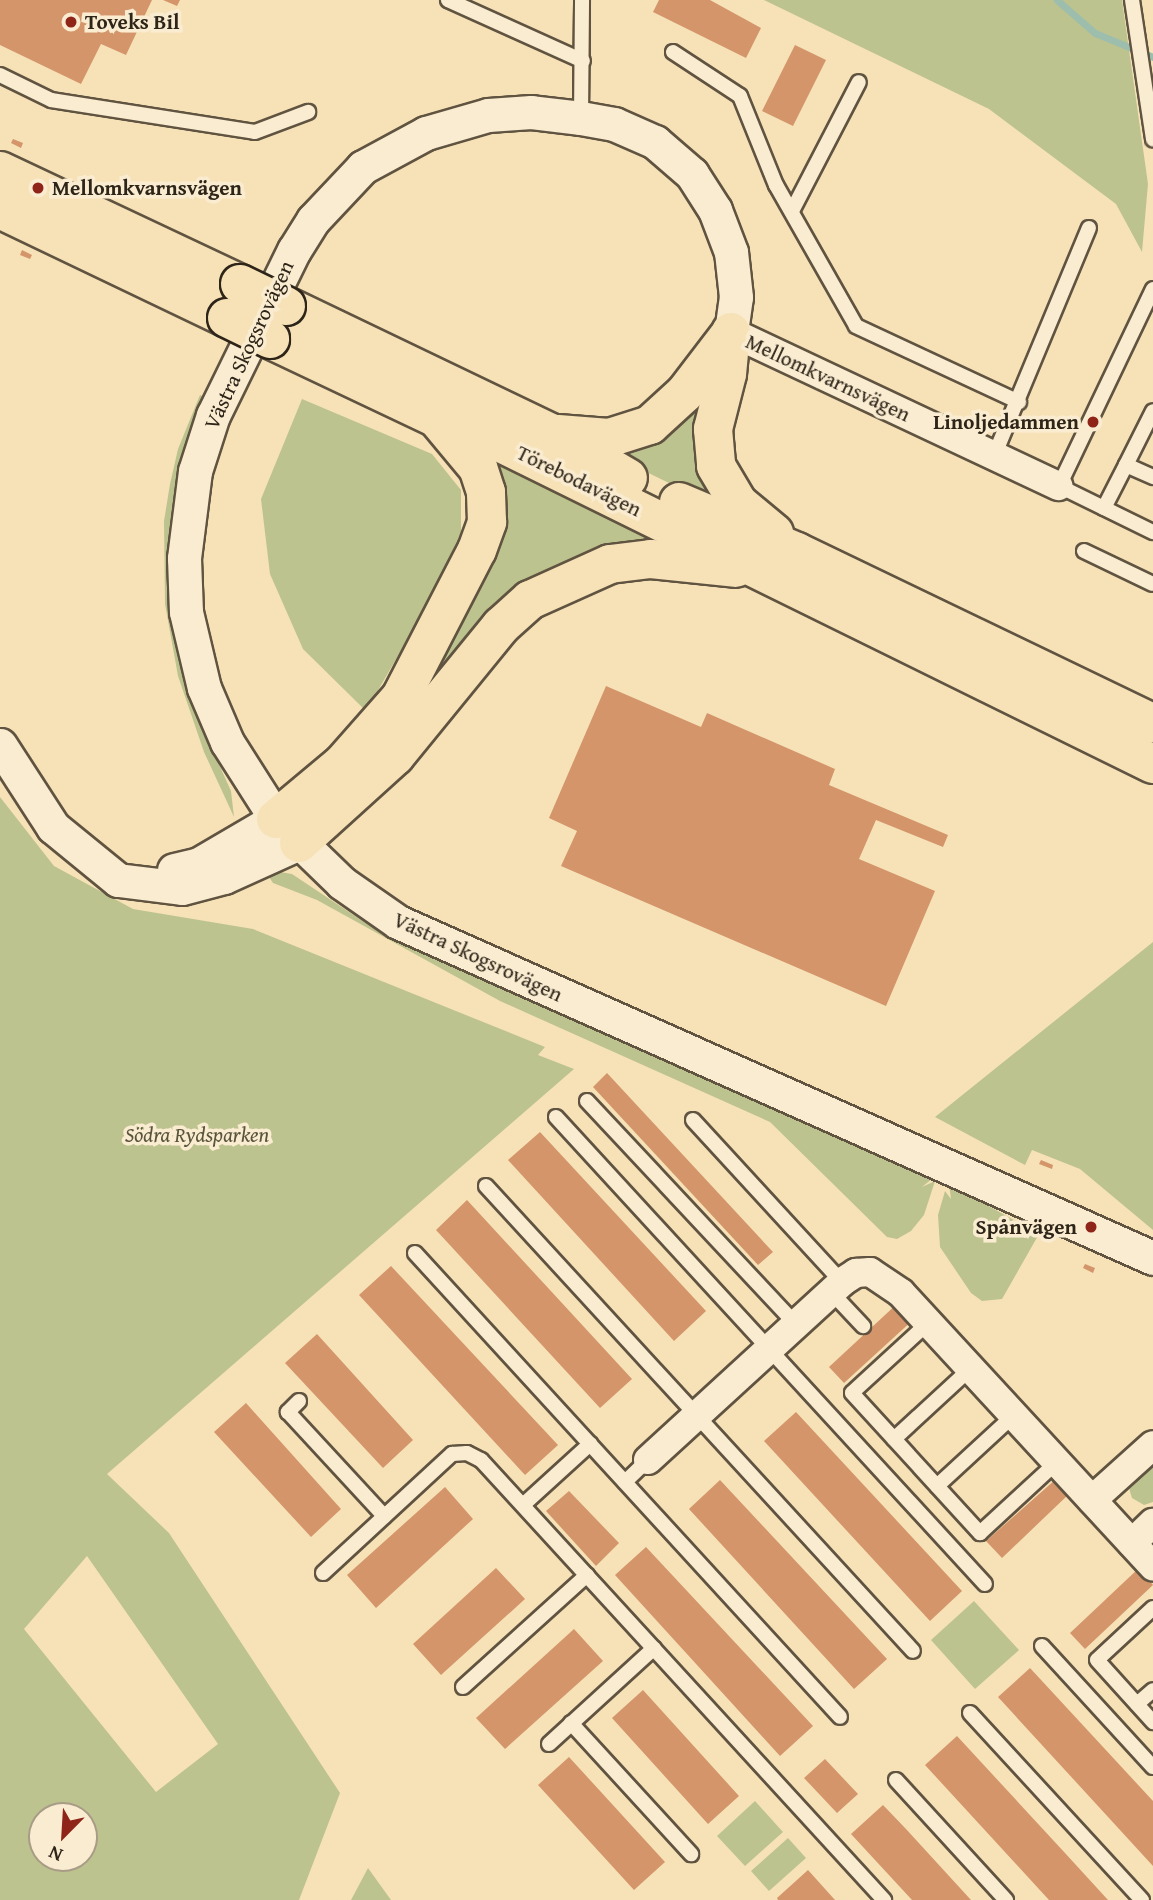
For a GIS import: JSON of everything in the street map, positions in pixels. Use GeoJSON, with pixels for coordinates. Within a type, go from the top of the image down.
{"type":"FeatureCollection","features":[{"type":"Feature","properties":{"kind":"highway","name":"Törebodavägen"},"geometry":{"type":"LineString","coordinates":[[0,172],[233,301],[278,323],[551,433],[614,471],[797,552],[1153,723]]}},
{"type":"Feature","properties":{"kind":"highway","name":"Törebodavägen"},"geometry":{"type":"LineString","coordinates":[[0,209],[233,301]]}},
{"type":"Feature","properties":{"kind":"highway","name":"Törebodavägen"},"geometry":{"type":"LineString","coordinates":[[278,323],[436,418],[499,442],[682,530],[753,571],[1153,764]]}},
{"type":"Feature","properties":{"kind":"highway"},"geometry":{"type":"LineString","coordinates":[[551,433],[609,438],[650,425],[685,393],[731,332]]}},
{"type":"Feature","properties":{"kind":"highway"},"geometry":{"type":"LineString","coordinates":[[731,332],[727,374],[713,429],[716,466],[738,503],[797,552]]}},
{"type":"Feature","properties":{"kind":"highway"},"geometry":{"type":"LineString","coordinates":[[288,831],[401,697],[477,550],[487,522],[486,492],[478,468],[436,418]]}},
{"type":"Feature","properties":{"kind":"highway"},"geometry":{"type":"LineString","coordinates":[[288,831],[395,756],[501,626],[530,600],[610,564],[695,561],[753,571]]}},
{"type":"Feature","properties":{"kind":"street","name":"Västra Skogsrovägen"},"geometry":{"type":"LineString","coordinates":[[731,332],[736,297],[731,251],[715,210],[692,174],[655,142],[614,124],[581,118],[531,112],[488,115],[426,132],[363,167],[313,220],[293,250],[213,415],[195,471],[187,516],[186,612],[208,699],[242,771],[288,831],[359,897],[457,951],[1038,1203],[1153,1258]]}},
{"type":"Feature","properties":{"kind":"street","name":"Mellomkvarnsvägen"},"geometry":{"type":"LineString","coordinates":[[731,332],[1059,486]]}},
{"type":"Feature","properties":{"kind":"street"},"geometry":{"type":"LineString","coordinates":[[0,745],[46,817],[75,849],[118,880],[182,888],[224,877],[288,831]]}},
{"type":"Feature","properties":{"kind":"street"},"geometry":{"type":"LineString","coordinates":[[648,1460],[836,1287],[856,1273],[870,1272],[884,1279],[928,1323],[1153,1566]]}},
{"type":"Feature","properties":{"kind":"street"},"geometry":{"type":"LineString","coordinates":[[1092,1500],[1153,1445]]}},
{"type":"Feature","properties":{"kind":"street"},"geometry":{"type":"LineString","coordinates":[[1132,1543],[1153,1523]]}},
{"type":"Feature","properties":{"kind":"lane"},"geometry":{"type":"LineString","coordinates":[[448,0],[583,61]]}},
{"type":"Feature","properties":{"kind":"lane"},"geometry":{"type":"LineString","coordinates":[[581,118],[582,0]]}},
{"type":"Feature","properties":{"kind":"lane"},"geometry":{"type":"LineString","coordinates":[[1132,0],[1153,139]]}},
{"type":"Feature","properties":{"kind":"lane"},"geometry":{"type":"LineString","coordinates":[[673,52],[740,96],[776,185],[856,326],[1019,402]]}},
{"type":"Feature","properties":{"kind":"lane"},"geometry":{"type":"LineString","coordinates":[[0,75],[51,100],[255,132],[308,112]]}},
{"type":"Feature","properties":{"kind":"lane"},"geometry":{"type":"LineString","coordinates":[[792,211],[859,82]]}},
{"type":"Feature","properties":{"kind":"lane"},"geometry":{"type":"LineString","coordinates":[[994,456],[1019,402],[1089,228]]}},
{"type":"Feature","properties":{"kind":"lane"},"geometry":{"type":"LineString","coordinates":[[1059,486],[1153,289]]}},
{"type":"Feature","properties":{"kind":"lane"},"geometry":{"type":"LineString","coordinates":[[1104,508],[1153,411]]}},
{"type":"Feature","properties":{"kind":"lane"},"geometry":{"type":"LineString","coordinates":[[1126,465],[1153,477]]}},
{"type":"Feature","properties":{"kind":"lane","name":"Mellomkvarnsvägen"},"geometry":{"type":"LineString","coordinates":[[1059,486],[1153,532]]}},
{"type":"Feature","properties":{"kind":"lane"},"geometry":{"type":"LineString","coordinates":[[1084,551],[1153,584]]}},
{"type":"Feature","properties":{"kind":"lane"},"geometry":{"type":"LineString","coordinates":[[587,1101],[796,1324]]}},
{"type":"Feature","properties":{"kind":"lane"},"geometry":{"type":"LineString","coordinates":[[556,1117],[985,1584]]}},
{"type":"Feature","properties":{"kind":"lane"},"geometry":{"type":"LineString","coordinates":[[693,1120],[836,1287],[863,1326]]}},
{"type":"Feature","properties":{"kind":"lane"},"geometry":{"type":"LineString","coordinates":[[486,1186],[913,1651]]}},
{"type":"Feature","properties":{"kind":"lane"},"geometry":{"type":"LineString","coordinates":[[415,1253],[840,1717]]}},
{"type":"Feature","properties":{"kind":"lane"},"geometry":{"type":"LineString","coordinates":[[928,1323],[852,1393],[980,1533],[1057,1462]]}},
{"type":"Feature","properties":{"kind":"lane"},"geometry":{"type":"LineString","coordinates":[[894,1439],[971,1368]]}},
{"type":"Feature","properties":{"kind":"lane"},"geometry":{"type":"LineString","coordinates":[[299,1401],[288,1412],[384,1516]]}},
{"type":"Feature","properties":{"kind":"lane"},"geometry":{"type":"LineString","coordinates":[[937,1486],[1014,1415]]}},
{"type":"Feature","properties":{"kind":"lane"},"geometry":{"type":"LineString","coordinates":[[523,1506],[590,1444]]}},
{"type":"Feature","properties":{"kind":"lane"},"geometry":{"type":"LineString","coordinates":[[323,1573],[452,1454],[467,1453],[481,1460],[884,1900]]}},
{"type":"Feature","properties":{"kind":"lane"},"geometry":{"type":"LineString","coordinates":[[625,1482],[648,1460]]}},
{"type":"Feature","properties":{"kind":"lane"},"geometry":{"type":"LineString","coordinates":[[463,1687],[587,1575]]}},
{"type":"Feature","properties":{"kind":"lane"},"geometry":{"type":"LineString","coordinates":[[1153,1608],[1097,1660],[1153,1722]]}},
{"type":"Feature","properties":{"kind":"lane"},"geometry":{"type":"LineString","coordinates":[[1042,1646],[1153,1768]]}},
{"type":"Feature","properties":{"kind":"lane"},"geometry":{"type":"LineString","coordinates":[[549,1744],[654,1648]]}},
{"type":"Feature","properties":{"kind":"lane"},"geometry":{"type":"LineString","coordinates":[[1137,1704],[1153,1690]]}},
{"type":"Feature","properties":{"kind":"lane"},"geometry":{"type":"LineString","coordinates":[[970,1713],[1142,1900]]}},
{"type":"Feature","properties":{"kind":"lane"},"geometry":{"type":"LineString","coordinates":[[571,1723],[691,1854]]}},
{"type":"Feature","properties":{"kind":"lane"},"geometry":{"type":"LineString","coordinates":[[896,1780],[1006,1900]]}},
{"type":"Feature","properties":{"kind":"green space"},"geometry":{"type":"Polygon","coordinates":[[[764,0],[1122,0],[1148,184],[1142,252],[1116,204],[989,109],[764,0]]]}},
{"type":"Feature","properties":{"kind":"green space"},"geometry":{"type":"Polygon","coordinates":[[[200,395],[204,397],[188,439],[172,518],[174,628],[195,711],[231,791],[234,817],[204,752],[178,676],[165,604],[164,521],[170,484],[178,449],[200,395]]]}},
{"type":"Feature","properties":{"kind":"green space"},"geometry":{"type":"Polygon","coordinates":[[[699,395],[722,509],[622,460],[623,449],[699,395]]]}},
{"type":"Feature","properties":{"kind":"green space"},"geometry":{"type":"Polygon","coordinates":[[[302,399],[432,454],[461,490],[461,533],[417,623],[366,711],[303,649],[270,574],[261,499],[302,399]]]}},
{"type":"Feature","properties":{"kind":"green space"},"geometry":{"type":"Polygon","coordinates":[[[484,455],[669,541],[595,558],[411,724],[462,607],[484,455]]]}},
{"type":"Feature","properties":{"kind":"green space","name":"Södra Rydsparken"},"geometry":{"type":"Polygon","coordinates":[[[0,797],[54,866],[133,909],[253,929],[545,1047],[538,1055],[574,1069],[107,1474],[169,1533],[340,1793],[299,1900],[0,1900],[0,797]],[[87,1556],[24,1629],[156,1792],[218,1744],[87,1556]]]}},
{"type":"Feature","properties":{"kind":"green space"},"geometry":{"type":"Polygon","coordinates":[[[267,874],[292,874],[379,932],[423,954],[933,1178],[922,1187],[935,1181],[924,1215],[911,1231],[897,1239],[887,1237],[770,1122],[500,1001],[317,900],[273,883],[267,874]]]}},
{"type":"Feature","properties":{"kind":"green space"},"geometry":{"type":"Polygon","coordinates":[[[1153,942],[1153,1230],[1080,1169],[1032,1150],[1025,1165],[935,1117],[1153,942]]]}},
{"type":"Feature","properties":{"kind":"green space"},"geometry":{"type":"Polygon","coordinates":[[[949,1184],[1039,1234],[1002,1299],[982,1301],[971,1293],[940,1247],[938,1215],[945,1191],[951,1199],[949,1184]]]}},
{"type":"Feature","properties":{"kind":"green space"},"geometry":{"type":"Polygon","coordinates":[[[1153,1458],[1153,1502],[1144,1505],[1132,1498],[1128,1485],[1153,1458]]]}},
{"type":"Feature","properties":{"kind":"green space"},"geometry":{"type":"Polygon","coordinates":[[[974,1601],[1019,1650],[975,1689],[931,1640],[974,1601]]]}},
{"type":"Feature","properties":{"kind":"green space"},"geometry":{"type":"Polygon","coordinates":[[[755,1801],[783,1832],[745,1866],[717,1836],[755,1801]]]}},
{"type":"Feature","properties":{"kind":"green space"},"geometry":{"type":"Polygon","coordinates":[[[788,1838],[806,1858],[769,1891],[751,1871],[788,1838]]]}},
{"type":"Feature","properties":{"kind":"green space"},"geometry":{"type":"Polygon","coordinates":[[[368,1868],[391,1900],[351,1900],[368,1868]]]}},
{"type":"Feature","properties":{"kind":"building","name":"Toveks Bil"},"geometry":{"type":"Polygon","coordinates":[[[0,0],[152,0],[126,55],[101,44],[81,84],[0,45],[0,0]]]}},
{"type":"Feature","properties":{"kind":"building","name":"Toveks Bil"},"geometry":{"type":"Polygon","coordinates":[[[163,0],[180,0],[177,6],[163,0]]]}},
{"type":"Feature","properties":{"kind":"building"},"geometry":{"type":"Polygon","coordinates":[[[659,0],[710,0],[761,28],[746,58],[653,12],[659,0]]]}},
{"type":"Feature","properties":{"kind":"building"},"geometry":{"type":"Polygon","coordinates":[[[795,45],[826,60],[793,126],[762,111],[795,45]]]}},
{"type":"Feature","properties":{"kind":"building"},"geometry":{"type":"Polygon","coordinates":[[[13,139],[23,143],[21,148],[11,143],[13,139]]]}},
{"type":"Feature","properties":{"kind":"building"},"geometry":{"type":"Polygon","coordinates":[[[22,250],[32,255],[30,259],[20,255],[22,250]]]}},
{"type":"Feature","properties":{"kind":"building"},"geometry":{"type":"Polygon","coordinates":[[[606,686],[701,727],[707,713],[835,769],[829,785],[948,835],[943,847],[876,820],[859,859],[935,891],[886,1006],[561,866],[577,831],[549,818],[606,686]]]}},
{"type":"Feature","properties":{"kind":"building"},"geometry":{"type":"Polygon","coordinates":[[[607,1073],[773,1252],[758,1265],[593,1087],[607,1073]]]}},
{"type":"Feature","properties":{"kind":"building"},"geometry":{"type":"Polygon","coordinates":[[[540,1132],[706,1311],[674,1341],[508,1160],[540,1132]]]}},
{"type":"Feature","properties":{"kind":"building"},"geometry":{"type":"Polygon","coordinates":[[[1041,1160],[1053,1165],[1052,1169],[1039,1164],[1041,1160]]]}},
{"type":"Feature","properties":{"kind":"building"},"geometry":{"type":"Polygon","coordinates":[[[467,1200],[632,1379],[600,1408],[436,1230],[467,1200]]]}},
{"type":"Feature","properties":{"kind":"building"},"geometry":{"type":"Polygon","coordinates":[[[1085,1264],[1095,1268],[1093,1273],[1083,1268],[1085,1264]]]}},
{"type":"Feature","properties":{"kind":"building"},"geometry":{"type":"Polygon","coordinates":[[[391,1266],[558,1445],[525,1475],[359,1295],[391,1266]]]}},
{"type":"Feature","properties":{"kind":"building"},"geometry":{"type":"Polygon","coordinates":[[[899,1302],[914,1319],[844,1383],[829,1367],[899,1302]]]}},
{"type":"Feature","properties":{"kind":"building"},"geometry":{"type":"Polygon","coordinates":[[[317,1334],[413,1440],[383,1468],[285,1363],[317,1334]]]}},
{"type":"Feature","properties":{"kind":"building"},"geometry":{"type":"Polygon","coordinates":[[[246,1403],[341,1509],[311,1537],[214,1432],[246,1403]]]}},
{"type":"Feature","properties":{"kind":"building"},"geometry":{"type":"Polygon","coordinates":[[[796,1412],[962,1591],[930,1621],[764,1441],[796,1412]]]}},
{"type":"Feature","properties":{"kind":"building"},"geometry":{"type":"Polygon","coordinates":[[[1056,1479],[1069,1494],[1002,1558],[986,1541],[1056,1479]]]}},
{"type":"Feature","properties":{"kind":"building"},"geometry":{"type":"Polygon","coordinates":[[[720,1480],[887,1659],[854,1689],[689,1509],[720,1480]]]}},
{"type":"Feature","properties":{"kind":"building"},"geometry":{"type":"Polygon","coordinates":[[[445,1487],[473,1519],[376,1608],[347,1575],[445,1487]]]}},
{"type":"Feature","properties":{"kind":"building"},"geometry":{"type":"Polygon","coordinates":[[[569,1491],[619,1543],[596,1566],[546,1511],[569,1491]]]}},
{"type":"Feature","properties":{"kind":"building"},"geometry":{"type":"Polygon","coordinates":[[[646,1547],[813,1726],[780,1756],[615,1575],[646,1547]]]}},
{"type":"Feature","properties":{"kind":"building"},"geometry":{"type":"Polygon","coordinates":[[[496,1568],[525,1599],[441,1675],[413,1644],[496,1568]]]}},
{"type":"Feature","properties":{"kind":"building"},"geometry":{"type":"Polygon","coordinates":[[[1139,1568],[1153,1585],[1085,1649],[1070,1633],[1139,1568]]]}},
{"type":"Feature","properties":{"kind":"building"},"geometry":{"type":"Polygon","coordinates":[[[574,1629],[603,1661],[505,1749],[476,1718],[574,1629]]]}},
{"type":"Feature","properties":{"kind":"building"},"geometry":{"type":"Polygon","coordinates":[[[1030,1668],[1153,1801],[1153,1866],[998,1697],[1030,1668]]]}},
{"type":"Feature","properties":{"kind":"building"},"geometry":{"type":"Polygon","coordinates":[[[643,1690],[739,1796],[708,1824],[612,1718],[643,1690]]]}},
{"type":"Feature","properties":{"kind":"building"},"geometry":{"type":"Polygon","coordinates":[[[957,1736],[1108,1900],[1049,1900],[925,1765],[957,1736]]]}},
{"type":"Feature","properties":{"kind":"building"},"geometry":{"type":"Polygon","coordinates":[[[569,1757],[665,1862],[634,1890],[538,1785],[569,1757]]]}},
{"type":"Feature","properties":{"kind":"building"},"geometry":{"type":"Polygon","coordinates":[[[825,1759],[858,1794],[837,1813],[804,1778],[825,1759]]]}},
{"type":"Feature","properties":{"kind":"building"},"geometry":{"type":"Polygon","coordinates":[[[883,1805],[971,1900],[912,1900],[851,1834],[883,1805]]]}},
{"type":"Feature","properties":{"kind":"building"},"geometry":{"type":"Polygon","coordinates":[[[808,1870],[835,1900],[778,1900],[777,1898],[808,1870]]]}},
{"type":"Feature","properties":{"kind":"waterway"},"geometry":{"type":"LineString","coordinates":[[1057,0],[1095,33],[1153,57]]}},
{"type":"Feature","properties":{"kind":"place","name":"Toveks Bil"},"geometry":{"type":"Point","coordinates":[71,22]}},
{"type":"Feature","properties":{"kind":"place","name":"Mellomkvarnsvägen"},"geometry":{"type":"Point","coordinates":[38,188]}},
{"type":"Feature","properties":{"kind":"place","name":"Linoljedammen"},"geometry":{"type":"Point","coordinates":[1093,422]}},
{"type":"Feature","properties":{"kind":"place","name":"Spånvägen"},"geometry":{"type":"Point","coordinates":[1091,1227]}}]}
